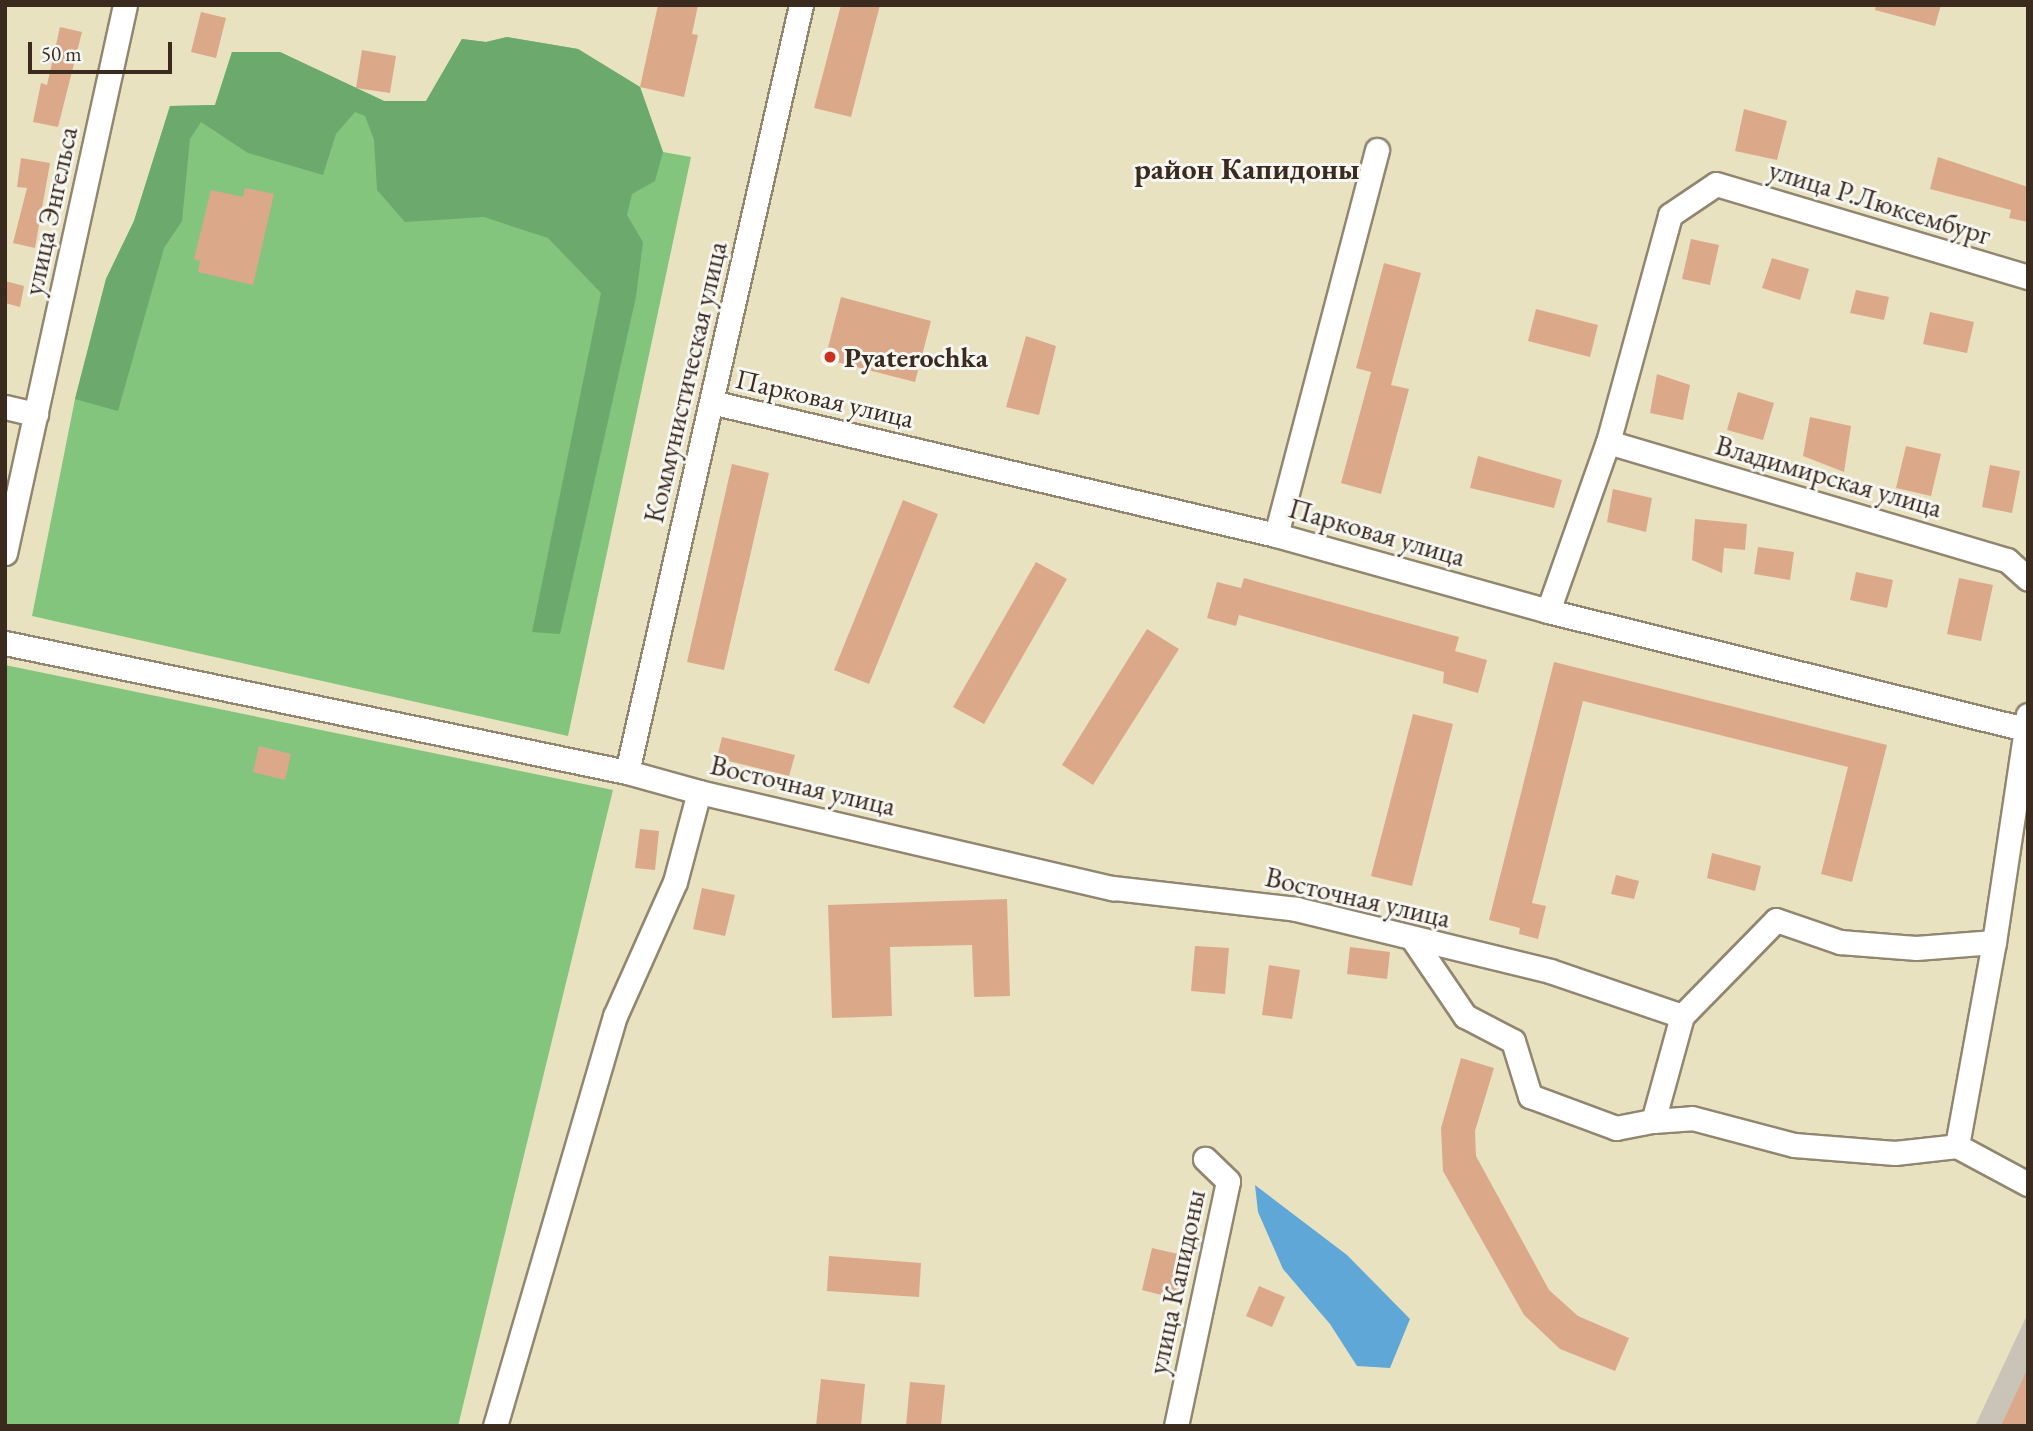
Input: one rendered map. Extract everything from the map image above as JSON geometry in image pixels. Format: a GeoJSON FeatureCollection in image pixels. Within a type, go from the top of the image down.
{"type":"FeatureCollection","features":[{"type":"Feature","properties":{"kind":"street","name":"улица Энгельса"},"geometry":{"type":"LineString","coordinates":[[5,553],[125,5]]}},
{"type":"Feature","properties":{"kind":"street","name":"Коммунистическая улица"},"geometry":{"type":"LineString","coordinates":[[627,772],[801,5]]}},
{"type":"Feature","properties":{"kind":"street"},"geometry":{"type":"LineString","coordinates":[[1276,535],[1377,150]]}},
{"type":"Feature","properties":{"kind":"street","name":"улица Р.Люксембург"},"geometry":{"type":"LineString","coordinates":[[1608,442],[1670,215],[1716,184],[2028,277]]}},
{"type":"Feature","properties":{"kind":"street","name":"Парковая улица"},"geometry":{"type":"LineString","coordinates":[[711,402],[1276,535],[1548,611],[2026,722]]}},
{"type":"Feature","properties":{"kind":"street"},"geometry":{"type":"LineString","coordinates":[[5,407],[36,414]]}},
{"type":"Feature","properties":{"kind":"street"},"geometry":{"type":"LineString","coordinates":[[1548,611],[1608,442]]}},
{"type":"Feature","properties":{"kind":"street","name":"Владимирская улица"},"geometry":{"type":"LineString","coordinates":[[1608,442],[2007,560],[2028,579]]}},
{"type":"Feature","properties":{"kind":"street","name":"Восточная улица"},"geometry":{"type":"LineString","coordinates":[[5,643],[627,772],[699,792],[1113,888],[1296,909],[1414,941],[1550,971],[1682,1016]]}},
{"type":"Feature","properties":{"kind":"street"},"geometry":{"type":"LineString","coordinates":[[1957,1146],[1994,942],[2026,722]]}},
{"type":"Feature","properties":{"kind":"street"},"geometry":{"type":"LineString","coordinates":[[495,1426],[615,1016],[675,882],[699,792]]}},
{"type":"Feature","properties":{"kind":"street"},"geometry":{"type":"LineString","coordinates":[[1653,1121],[1682,1016],[1776,920],[1840,942],[1916,948],[1994,942]]}},
{"type":"Feature","properties":{"kind":"street"},"geometry":{"type":"LineString","coordinates":[[1414,941],[1465,1016],[1513,1041],[1530,1096],[1616,1128],[1653,1121],[1692,1118],[1794,1145],[1895,1153],[1957,1146],[2028,1184]]}},
{"type":"Feature","properties":{"kind":"street","name":"улица Капидоны"},"geometry":{"type":"LineString","coordinates":[[1176,1426],[1228,1181],[1205,1160]]}},
{"type":"Feature","properties":{"kind":"shaded area"},"geometry":{"type":"Polygon","coordinates":[[[2028,1313],[2028,1426],[1975,1426],[2028,1313]]]}},
{"type":"Feature","properties":{"kind":"green space"},"geometry":{"type":"Polygon","coordinates":[[[507,37],[578,49],[640,87],[663,152],[691,157],[568,736],[32,616],[75,399],[106,279],[134,221],[170,106],[215,105],[232,52],[280,52],[384,101],[426,101],[462,39],[486,42],[507,37]]]}},
{"type":"Feature","properties":{"kind":"green space"},"geometry":{"type":"Polygon","coordinates":[[[507,37],[578,49],[640,87],[663,152],[655,181],[632,194],[627,215],[643,242],[636,297],[560,634],[532,632],[601,293],[548,238],[484,217],[405,222],[377,190],[374,140],[365,116],[355,112],[336,134],[323,175],[248,153],[201,122],[190,139],[182,221],[164,248],[118,411],[75,399],[106,279],[134,221],[170,106],[215,105],[232,52],[280,52],[384,101],[426,101],[462,39],[486,42],[507,37]]]}},
{"type":"Feature","properties":{"kind":"green space"},"geometry":{"type":"Polygon","coordinates":[[[5,665],[613,790],[458,1426],[5,1426],[5,665]]]}},
{"type":"Feature","properties":{"kind":"water"},"geometry":{"type":"Polygon","coordinates":[[[1255,1185],[1347,1255],[1410,1319],[1390,1368],[1357,1366],[1330,1324],[1283,1269],[1258,1212],[1255,1185]]]}},
{"type":"Feature","properties":{"kind":"building"},"geometry":{"type":"Polygon","coordinates":[[[658,5],[698,5],[692,34],[698,35],[684,97],[640,87],[658,5]]]}},
{"type":"Feature","properties":{"kind":"building"},"geometry":{"type":"Polygon","coordinates":[[[841,5],[880,5],[851,117],[814,108],[841,5]]]}},
{"type":"Feature","properties":{"kind":"building"},"geometry":{"type":"Polygon","coordinates":[[[1876,5],[1941,5],[1935,26],[1875,10],[1876,5]]]}},
{"type":"Feature","properties":{"kind":"building"},"geometry":{"type":"Polygon","coordinates":[[[201,12],[226,18],[216,58],[191,52],[201,12]]]}},
{"type":"Feature","properties":{"kind":"building"},"geometry":{"type":"Polygon","coordinates":[[[60,27],[82,32],[58,127],[33,122],[41,83],[47,85],[60,27]]]}},
{"type":"Feature","properties":{"kind":"building"},"geometry":{"type":"Polygon","coordinates":[[[362,50],[396,56],[390,93],[356,88],[362,50]]]}},
{"type":"Feature","properties":{"kind":"building"},"geometry":{"type":"Polygon","coordinates":[[[1744,109],[1787,121],[1777,160],[1735,151],[1744,109]]]}},
{"type":"Feature","properties":{"kind":"building"},"geometry":{"type":"Polygon","coordinates":[[[1938,157],[2028,187],[2028,222],[2009,218],[2011,210],[1930,189],[1938,157]]]}},
{"type":"Feature","properties":{"kind":"building"},"geometry":{"type":"Polygon","coordinates":[[[21,158],[50,163],[35,248],[13,243],[27,188],[17,187],[21,158]]]}},
{"type":"Feature","properties":{"kind":"building"},"geometry":{"type":"Polygon","coordinates":[[[245,188],[274,194],[253,285],[198,272],[200,261],[194,259],[211,190],[243,197],[245,188]]]}},
{"type":"Feature","properties":{"kind":"building"},"geometry":{"type":"Polygon","coordinates":[[[1691,239],[1719,245],[1710,285],[1682,279],[1691,239]]]}},
{"type":"Feature","properties":{"kind":"building"},"geometry":{"type":"Polygon","coordinates":[[[1772,258],[1809,269],[1800,300],[1762,288],[1772,258]]]}},
{"type":"Feature","properties":{"kind":"building"},"geometry":{"type":"Polygon","coordinates":[[[1384,263],[1421,273],[1391,385],[1409,389],[1381,494],[1341,483],[1371,372],[1356,368],[1384,263]]]}},
{"type":"Feature","properties":{"kind":"building"},"geometry":{"type":"Polygon","coordinates":[[[5,281],[24,286],[20,307],[5,303],[5,281]]]}},
{"type":"Feature","properties":{"kind":"building"},"geometry":{"type":"Polygon","coordinates":[[[1856,290],[1889,297],[1884,320],[1850,313],[1856,290]]]}},
{"type":"Feature","properties":{"kind":"building"},"geometry":{"type":"Polygon","coordinates":[[[841,297],[931,321],[915,382],[825,359],[841,297]]]}},
{"type":"Feature","properties":{"kind":"building"},"geometry":{"type":"Polygon","coordinates":[[[1536,309],[1598,325],[1590,357],[1528,341],[1536,309]]]}},
{"type":"Feature","properties":{"kind":"building"},"geometry":{"type":"Polygon","coordinates":[[[1930,312],[1974,322],[1967,353],[1923,344],[1930,312]]]}},
{"type":"Feature","properties":{"kind":"building"},"geometry":{"type":"Polygon","coordinates":[[[1026,336],[1056,346],[1039,415],[1006,407],[1026,336]]]}},
{"type":"Feature","properties":{"kind":"building"},"geometry":{"type":"Polygon","coordinates":[[[1657,374],[1690,385],[1683,420],[1650,413],[1657,374]]]}},
{"type":"Feature","properties":{"kind":"building"},"geometry":{"type":"Polygon","coordinates":[[[1738,392],[1774,403],[1763,440],[1727,430],[1738,392]]]}},
{"type":"Feature","properties":{"kind":"building"},"geometry":{"type":"Polygon","coordinates":[[[1810,417],[1851,426],[1844,472],[1803,456],[1810,417]]]}},
{"type":"Feature","properties":{"kind":"building"},"geometry":{"type":"Polygon","coordinates":[[[1906,446],[1941,454],[1931,496],[1896,488],[1906,446]]]}},
{"type":"Feature","properties":{"kind":"building"},"geometry":{"type":"Polygon","coordinates":[[[1478,456],[1562,480],[1554,508],[1470,488],[1478,456]]]}},
{"type":"Feature","properties":{"kind":"building"},"geometry":{"type":"Polygon","coordinates":[[[732,464],[769,473],[724,670],[687,662],[732,464]]]}},
{"type":"Feature","properties":{"kind":"building"},"geometry":{"type":"Polygon","coordinates":[[[1990,465],[2020,471],[2012,513],[1982,507],[1990,465]]]}},
{"type":"Feature","properties":{"kind":"building"},"geometry":{"type":"Polygon","coordinates":[[[1613,489],[1652,498],[1646,532],[1607,522],[1613,489]]]}},
{"type":"Feature","properties":{"kind":"building"},"geometry":{"type":"Polygon","coordinates":[[[903,500],[938,514],[869,684],[834,670],[903,500]]]}},
{"type":"Feature","properties":{"kind":"building"},"geometry":{"type":"Polygon","coordinates":[[[1695,519],[1747,524],[1745,550],[1724,548],[1722,573],[1692,560],[1695,519]]]}},
{"type":"Feature","properties":{"kind":"building"},"geometry":{"type":"Polygon","coordinates":[[[1758,547],[1794,552],[1790,580],[1754,574],[1758,547]]]}},
{"type":"Feature","properties":{"kind":"building"},"geometry":{"type":"Polygon","coordinates":[[[1036,562],[1067,579],[984,724],[953,707],[1036,562]]]}},
{"type":"Feature","properties":{"kind":"building"},"geometry":{"type":"Polygon","coordinates":[[[1856,572],[1893,580],[1887,608],[1850,600],[1856,572]]]}},
{"type":"Feature","properties":{"kind":"building"},"geometry":{"type":"Polygon","coordinates":[[[1244,578],[1459,637],[1455,651],[1487,660],[1478,693],[1443,683],[1444,672],[1239,615],[1236,626],[1207,618],[1217,582],[1241,588],[1244,578]]]}},
{"type":"Feature","properties":{"kind":"building"},"geometry":{"type":"Polygon","coordinates":[[[1959,578],[1993,585],[1981,641],[1947,634],[1959,578]]]}},
{"type":"Feature","properties":{"kind":"building"},"geometry":{"type":"Polygon","coordinates":[[[1147,629],[1179,649],[1093,785],[1062,765],[1147,629]]]}},
{"type":"Feature","properties":{"kind":"building"},"geometry":{"type":"Polygon","coordinates":[[[1554,662],[1887,745],[1852,882],[1821,874],[1848,767],[1583,701],[1532,903],[1546,906],[1538,939],[1519,934],[1520,928],[1489,920],[1554,662]]]}},
{"type":"Feature","properties":{"kind":"building"},"geometry":{"type":"Polygon","coordinates":[[[1413,714],[1453,724],[1412,886],[1371,876],[1413,714]]]}},
{"type":"Feature","properties":{"kind":"building"},"geometry":{"type":"Polygon","coordinates":[[[722,737],[795,755],[789,776],[717,758],[722,737]]]}},
{"type":"Feature","properties":{"kind":"building"},"geometry":{"type":"Polygon","coordinates":[[[259,746],[291,754],[285,780],[253,772],[259,746]]]}},
{"type":"Feature","properties":{"kind":"building"},"geometry":{"type":"Polygon","coordinates":[[[640,829],[659,831],[655,870],[635,868],[640,829]]]}},
{"type":"Feature","properties":{"kind":"building"},"geometry":{"type":"Polygon","coordinates":[[[1712,853],[1761,866],[1755,891],[1707,878],[1712,853]]]}},
{"type":"Feature","properties":{"kind":"building"},"geometry":{"type":"Polygon","coordinates":[[[1616,875],[1639,881],[1634,899],[1611,894],[1616,875]]]}},
{"type":"Feature","properties":{"kind":"building"},"geometry":{"type":"Polygon","coordinates":[[[702,888],[735,895],[725,936],[693,929],[702,888]]]}},
{"type":"Feature","properties":{"kind":"building"},"geometry":{"type":"Polygon","coordinates":[[[1007,899],[1010,996],[974,997],[972,945],[890,947],[892,1016],[832,1018],[828,905],[1007,899]]]}},
{"type":"Feature","properties":{"kind":"building"},"geometry":{"type":"Polygon","coordinates":[[[1195,946],[1229,948],[1225,994],[1191,991],[1195,946]]]}},
{"type":"Feature","properties":{"kind":"building"},"geometry":{"type":"Polygon","coordinates":[[[1350,947],[1390,952],[1387,979],[1347,974],[1350,947]]]}},
{"type":"Feature","properties":{"kind":"building"},"geometry":{"type":"Polygon","coordinates":[[[1269,965],[1300,970],[1292,1019],[1262,1015],[1269,965]]]}},
{"type":"Feature","properties":{"kind":"building"},"geometry":{"type":"Polygon","coordinates":[[[1461,1058],[1494,1068],[1475,1131],[1476,1156],[1549,1290],[1578,1316],[1629,1338],[1615,1371],[1560,1349],[1524,1315],[1443,1171],[1441,1128],[1461,1058]]]}},
{"type":"Feature","properties":{"kind":"building"},"geometry":{"type":"Polygon","coordinates":[[[1152,1248],[1187,1256],[1177,1299],[1142,1290],[1152,1248]]]}},
{"type":"Feature","properties":{"kind":"building"},"geometry":{"type":"Polygon","coordinates":[[[829,1256],[921,1263],[919,1297],[827,1291],[829,1256]]]}},
{"type":"Feature","properties":{"kind":"building"},"geometry":{"type":"Polygon","coordinates":[[[1259,1286],[1285,1297],[1272,1327],[1246,1316],[1259,1286]]]}},
{"type":"Feature","properties":{"kind":"building"},"geometry":{"type":"Polygon","coordinates":[[[2028,1368],[2028,1426],[2001,1426],[2028,1368]]]}},
{"type":"Feature","properties":{"kind":"building"},"geometry":{"type":"Polygon","coordinates":[[[821,1379],[865,1384],[861,1426],[816,1426],[821,1379]]]}},
{"type":"Feature","properties":{"kind":"building"},"geometry":{"type":"Polygon","coordinates":[[[910,1382],[945,1385],[941,1426],[906,1426],[910,1382]]]}},
{"type":"Feature","properties":{"kind":"place","name":"Pyaterochka"},"geometry":{"type":"Point","coordinates":[830,357]}},
{"type":"Feature","properties":{"kind":"district","name":"район Капидоны"},"geometry":{"type":"Point","coordinates":[1247,169]}}]}
